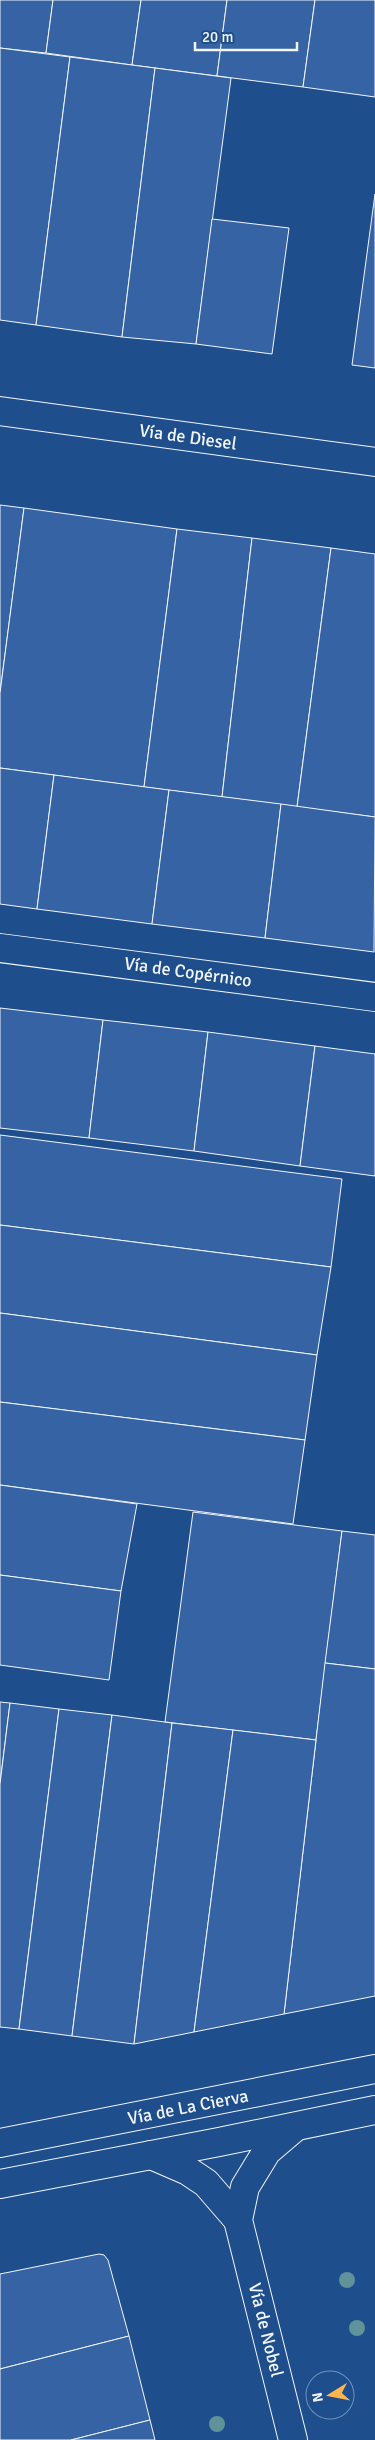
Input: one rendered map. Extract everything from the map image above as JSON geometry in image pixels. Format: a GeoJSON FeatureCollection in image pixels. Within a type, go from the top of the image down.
{"type":"FeatureCollection","features":[{"type":"Feature","properties":{"kind":"main road","name":"Vía de Diesel"},"geometry":{"type":"LineString","coordinates":[[0,411],[375,462]]}},
{"type":"Feature","properties":{"kind":"main road","name":"Vía de Copérnico"},"geometry":{"type":"LineString","coordinates":[[0,948],[375,997]]}},
{"type":"Feature","properties":{"kind":"main road","name":"Vía de La Cierva"},"geometry":{"type":"LineString","coordinates":[[0,2143],[375,2069]]}},
{"type":"Feature","properties":{"kind":"main road"},"geometry":{"type":"LineString","coordinates":[[0,2184],[375,2110]]}},
{"type":"Feature","properties":{"kind":"main road","name":"Vía de Nobel"},"geometry":{"type":"LineString","coordinates":[[293,2440],[238,2220],[245,2187],[267,2151],[298,2125]]}},
{"type":"Feature","properties":{"kind":"main road","name":"Vía de Nobel"},"geometry":{"type":"LineString","coordinates":[[152,2155],[188,2171],[206,2183],[238,2220]]}},
{"type":"Feature","properties":{"kind":"building"},"geometry":{"type":"Polygon","coordinates":[[[0,0],[53,0],[46,53],[0,48],[0,0]]]}},
{"type":"Feature","properties":{"kind":"building"},"geometry":{"type":"Polygon","coordinates":[[[53,0],[141,0],[132,65],[46,53],[53,0]]]}},
{"type":"Feature","properties":{"kind":"building"},"geometry":{"type":"Polygon","coordinates":[[[141,0],[227,0],[217,76],[132,65],[141,0]]]}},
{"type":"Feature","properties":{"kind":"building"},"geometry":{"type":"Polygon","coordinates":[[[227,0],[315,0],[303,87],[217,76],[227,0]]]}},
{"type":"Feature","properties":{"kind":"building"},"geometry":{"type":"Polygon","coordinates":[[[315,0],[375,0],[375,97],[303,87],[315,0]]]}},
{"type":"Feature","properties":{"kind":"building"},"geometry":{"type":"Polygon","coordinates":[[[0,48],[70,57],[36,325],[0,320],[0,48]]]}},
{"type":"Feature","properties":{"kind":"building"},"geometry":{"type":"Polygon","coordinates":[[[70,57],[155,68],[122,337],[36,325],[70,57]]]}},
{"type":"Feature","properties":{"kind":"building"},"geometry":{"type":"Polygon","coordinates":[[[155,68],[231,78],[196,344],[122,337],[155,68]]]}},
{"type":"Feature","properties":{"kind":"building"},"geometry":{"type":"Polygon","coordinates":[[[375,194],[375,368],[352,365],[375,194]]]}},
{"type":"Feature","properties":{"kind":"building"},"geometry":{"type":"Polygon","coordinates":[[[212,219],[289,228],[272,354],[196,344],[212,219]]]}},
{"type":"Feature","properties":{"kind":"building"},"geometry":{"type":"Polygon","coordinates":[[[0,505],[24,508],[0,693],[0,505]]]}},
{"type":"Feature","properties":{"kind":"building"},"geometry":{"type":"Polygon","coordinates":[[[24,508],[177,529],[144,787],[0,768],[0,693],[24,508]]]}},
{"type":"Feature","properties":{"kind":"building"},"geometry":{"type":"Polygon","coordinates":[[[177,529],[252,538],[222,797],[144,787],[177,529]]]}},
{"type":"Feature","properties":{"kind":"building"},"geometry":{"type":"Polygon","coordinates":[[[252,538],[331,548],[297,807],[222,797],[252,538]]]}},
{"type":"Feature","properties":{"kind":"building"},"geometry":{"type":"Polygon","coordinates":[[[331,548],[375,554],[375,817],[297,807],[331,548]]]}},
{"type":"Feature","properties":{"kind":"building"},"geometry":{"type":"Polygon","coordinates":[[[0,768],[54,775],[37,909],[0,904],[0,768]]]}},
{"type":"Feature","properties":{"kind":"building"},"geometry":{"type":"Polygon","coordinates":[[[54,775],[169,790],[152,924],[37,909],[54,775]]]}},
{"type":"Feature","properties":{"kind":"building"},"geometry":{"type":"Polygon","coordinates":[[[169,790],[281,804],[265,938],[152,924],[169,790]]]}},
{"type":"Feature","properties":{"kind":"building"},"geometry":{"type":"Polygon","coordinates":[[[281,804],[375,817],[374,952],[265,938],[281,804]]]}},
{"type":"Feature","properties":{"kind":"building"},"geometry":{"type":"Polygon","coordinates":[[[0,1008],[103,1020],[89,1138],[0,1128],[0,1008]]]}},
{"type":"Feature","properties":{"kind":"building"},"geometry":{"type":"Polygon","coordinates":[[[103,1020],[208,1032],[194,1151],[89,1138],[103,1020]]]}},
{"type":"Feature","properties":{"kind":"building"},"geometry":{"type":"Polygon","coordinates":[[[208,1032],[315,1046],[300,1166],[194,1151],[208,1032]]]}},
{"type":"Feature","properties":{"kind":"building"},"geometry":{"type":"Polygon","coordinates":[[[315,1046],[375,1054],[375,1176],[300,1166],[315,1046]]]}},
{"type":"Feature","properties":{"kind":"building"},"geometry":{"type":"Polygon","coordinates":[[[0,1135],[342,1179],[331,1267],[0,1225],[0,1135]]]}},
{"type":"Feature","properties":{"kind":"building"},"geometry":{"type":"Polygon","coordinates":[[[0,1225],[331,1267],[317,1355],[0,1313],[0,1225]]]}},
{"type":"Feature","properties":{"kind":"building"},"geometry":{"type":"Polygon","coordinates":[[[0,1313],[317,1355],[305,1440],[0,1402],[0,1313]]]}},
{"type":"Feature","properties":{"kind":"building"},"geometry":{"type":"Polygon","coordinates":[[[0,1402],[305,1440],[293,1524],[0,1485],[0,1402]]]}},
{"type":"Feature","properties":{"kind":"building"},"geometry":{"type":"Polygon","coordinates":[[[0,1485],[137,1504],[121,1591],[0,1575],[0,1485]]]}},
{"type":"Feature","properties":{"kind":"building"},"geometry":{"type":"Polygon","coordinates":[[[193,1512],[342,1531],[316,1740],[165,1722],[193,1512]]]}},
{"type":"Feature","properties":{"kind":"building"},"geometry":{"type":"Polygon","coordinates":[[[342,1531],[375,1535],[375,1669],[325,1663],[342,1531]]]}},
{"type":"Feature","properties":{"kind":"building"},"geometry":{"type":"Polygon","coordinates":[[[0,1575],[121,1591],[109,1680],[0,1665],[0,1575]]]}},
{"type":"Feature","properties":{"kind":"building"},"geometry":{"type":"Polygon","coordinates":[[[325,1663],[375,1669],[375,1996],[284,2014],[325,1663]]]}},
{"type":"Feature","properties":{"kind":"building"},"geometry":{"type":"Polygon","coordinates":[[[0,1702],[10,1703],[0,1784],[0,1702]]]}},
{"type":"Feature","properties":{"kind":"building"},"geometry":{"type":"Polygon","coordinates":[[[10,1703],[59,1709],[19,2029],[0,2027],[0,1784],[10,1703]]]}},
{"type":"Feature","properties":{"kind":"building"},"geometry":{"type":"Polygon","coordinates":[[[59,1709],[112,1715],[72,2036],[19,2029],[59,1709]]]}},
{"type":"Feature","properties":{"kind":"building"},"geometry":{"type":"Polygon","coordinates":[[[112,1715],[172,1723],[134,2044],[72,2036],[112,1715]]]}},
{"type":"Feature","properties":{"kind":"building"},"geometry":{"type":"Polygon","coordinates":[[[172,1723],[233,1730],[194,2032],[134,2044],[172,1723]]]}},
{"type":"Feature","properties":{"kind":"building"},"geometry":{"type":"Polygon","coordinates":[[[233,1730],[316,1740],[284,2014],[194,2032],[233,1730]]]}},
{"type":"Feature","properties":{"kind":"building"},"geometry":{"type":"Polygon","coordinates":[[[99,2254],[104,2255],[108,2260],[129,2336],[0,2369],[0,2274],[99,2254]]]}},
{"type":"Feature","properties":{"kind":"building"},"geometry":{"type":"Polygon","coordinates":[[[129,2336],[150,2420],[71,2440],[0,2440],[0,2369],[129,2336]]]}},
{"type":"Feature","properties":{"kind":"building"},"geometry":{"type":"Polygon","coordinates":[[[150,2420],[155,2440],[71,2440],[150,2420]]]}}]}
